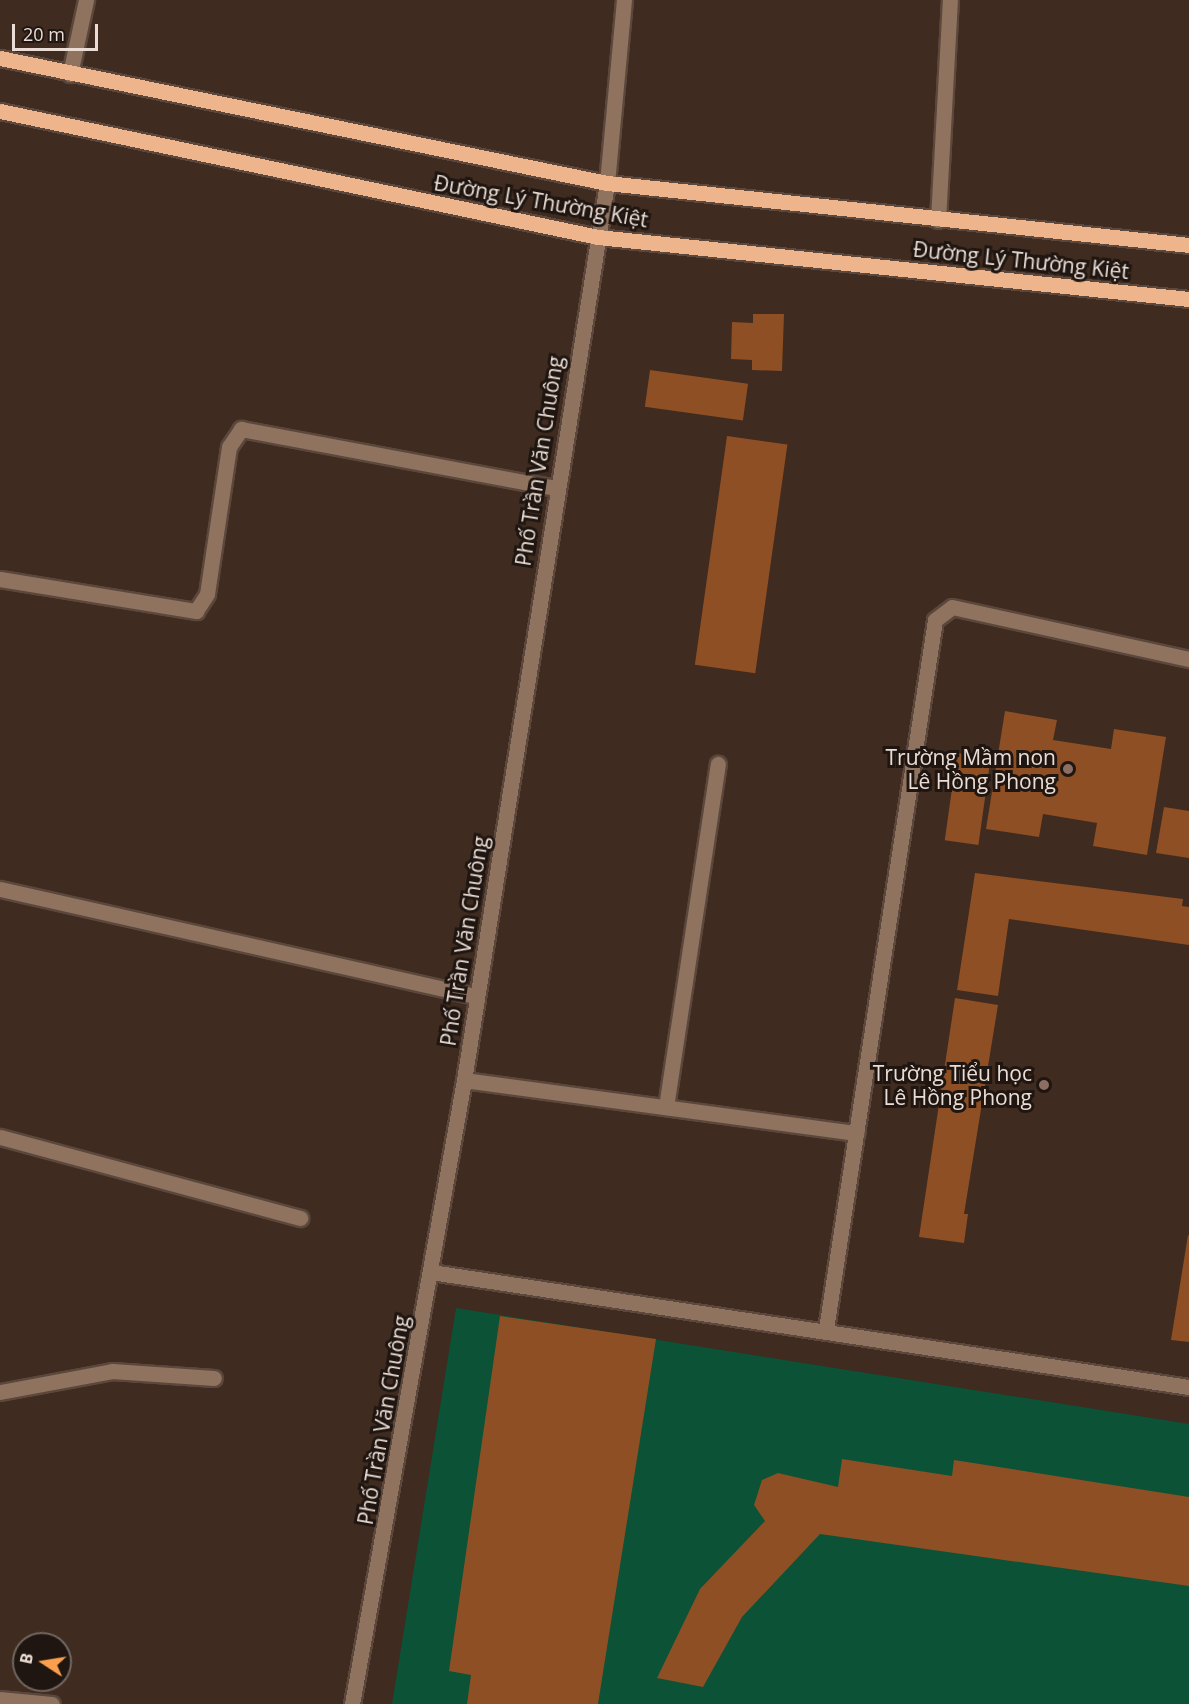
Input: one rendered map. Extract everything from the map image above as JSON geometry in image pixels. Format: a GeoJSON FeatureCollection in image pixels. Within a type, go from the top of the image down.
{"type":"FeatureCollection","features":[{"type":"Feature","properties":{"kind":"main road","name":"Đường Lý Thường Kiệt"},"geometry":{"type":"LineString","coordinates":[[0,58],[607,183],[1189,245]]}},
{"type":"Feature","properties":{"kind":"main road","name":"Đường Lý Thường Kiệt"},"geometry":{"type":"LineString","coordinates":[[0,111],[598,237],[1189,299]]}},
{"type":"Feature","properties":{"kind":"street"},"geometry":{"type":"LineString","coordinates":[[70,74],[86,0]]}},
{"type":"Feature","properties":{"kind":"street","name":"Phố Trần Văn Chuông"},"geometry":{"type":"LineString","coordinates":[[352,1704],[464,1080],[555,488],[607,183],[624,0]]}},
{"type":"Feature","properties":{"kind":"street"},"geometry":{"type":"LineString","coordinates":[[938,220],[950,0]]}},
{"type":"Feature","properties":{"kind":"street"},"geometry":{"type":"LineString","coordinates":[[0,579],[196,611],[207,594],[229,447],[241,429],[555,488]]}},
{"type":"Feature","properties":{"kind":"street"},"geometry":{"type":"LineString","coordinates":[[826,1329],[935,620],[942,610],[952,607],[1189,659]]}},
{"type":"Feature","properties":{"kind":"street"},"geometry":{"type":"LineString","coordinates":[[666,1107],[718,764]]}},
{"type":"Feature","properties":{"kind":"street"},"geometry":{"type":"LineString","coordinates":[[0,889],[476,996]]}},
{"type":"Feature","properties":{"kind":"street"},"geometry":{"type":"LineString","coordinates":[[464,1080],[855,1133]]}},
{"type":"Feature","properties":{"kind":"street"},"geometry":{"type":"LineString","coordinates":[[0,1137],[300,1218]]}},
{"type":"Feature","properties":{"kind":"street"},"geometry":{"type":"LineString","coordinates":[[431,1272],[826,1329],[1189,1387]]}},
{"type":"Feature","properties":{"kind":"street"},"geometry":{"type":"LineString","coordinates":[[0,1392],[112,1371],[214,1378]]}},
{"type":"Feature","properties":{"kind":"street"},"geometry":{"type":"LineString","coordinates":[[0,1699],[52,1704]]}},
{"type":"Feature","properties":{"kind":"green space"},"geometry":{"type":"Polygon","coordinates":[[[456,1308],[1189,1424],[1189,1704],[392,1704],[456,1308]]]}},
{"type":"Feature","properties":{"kind":"building"},"geometry":{"type":"Polygon","coordinates":[[[753,314],[784,314],[782,371],[752,370],[752,360],[731,359],[732,322],[753,323],[753,314]]]}},
{"type":"Feature","properties":{"kind":"building"},"geometry":{"type":"Polygon","coordinates":[[[650,370],[748,384],[743,420],[645,407],[650,370]]]}},
{"type":"Feature","properties":{"kind":"building"},"geometry":{"type":"Polygon","coordinates":[[[727,436],[787,444],[755,673],[695,665],[727,436]]]}},
{"type":"Feature","properties":{"kind":"building"},"geometry":{"type":"Polygon","coordinates":[[[1005,711],[1057,720],[1053,740],[1111,749],[1114,729],[1166,737],[1147,855],[1093,846],[1097,823],[1043,814],[1039,837],[986,829],[1005,711]]]}},
{"type":"Feature","properties":{"kind":"building"},"geometry":{"type":"Polygon","coordinates":[[[957,753],[991,758],[978,845],[945,840],[957,753]]]}},
{"type":"Feature","properties":{"kind":"building"},"geometry":{"type":"Polygon","coordinates":[[[1164,807],[1189,811],[1189,858],[1156,853],[1164,807]]]}},
{"type":"Feature","properties":{"kind":"building"},"geometry":{"type":"Polygon","coordinates":[[[975,873],[1183,899],[1182,906],[1189,907],[1189,945],[1009,919],[998,996],[957,990],[975,873]]]}},
{"type":"Feature","properties":{"kind":"building"},"geometry":{"type":"Polygon","coordinates":[[[955,998],[998,1005],[964,1214],[968,1214],[964,1243],[919,1237],[955,998]]]}},
{"type":"Feature","properties":{"kind":"building"},"geometry":{"type":"Polygon","coordinates":[[[1189,1236],[1189,1342],[1171,1340],[1189,1236]]]}},
{"type":"Feature","properties":{"kind":"building"},"geometry":{"type":"Polygon","coordinates":[[[500,1316],[656,1339],[598,1704],[467,1704],[471,1675],[449,1671],[500,1316]]]}},
{"type":"Feature","properties":{"kind":"building"},"geometry":{"type":"Polygon","coordinates":[[[842,1459],[952,1476],[954,1460],[1189,1497],[1189,1586],[820,1534],[742,1617],[703,1687],[657,1678],[700,1589],[765,1521],[754,1505],[762,1480],[778,1473],[838,1487],[842,1459]]]}},
{"type":"Feature","properties":{"kind":"place","name":"Trường Mầm non Lê Hồng Phong"},"geometry":{"type":"Point","coordinates":[1068,769]}},
{"type":"Feature","properties":{"kind":"place","name":"Trường Tiểu học Lê Hồng Phong"},"geometry":{"type":"Point","coordinates":[1044,1085]}}]}
